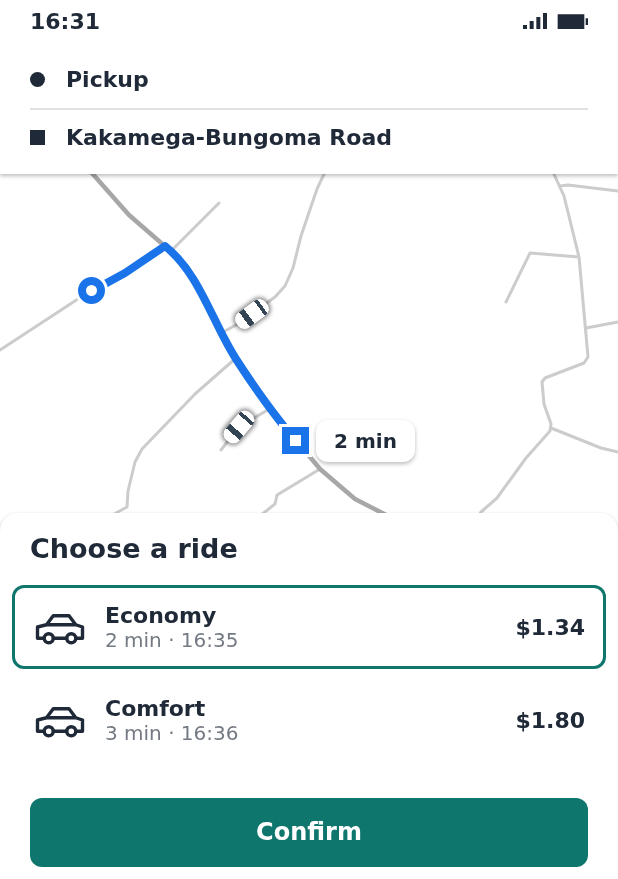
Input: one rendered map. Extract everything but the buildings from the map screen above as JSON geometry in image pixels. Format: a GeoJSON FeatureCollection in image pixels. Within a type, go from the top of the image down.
{"type":"FeatureCollection","features":[{"type":"Feature","properties":{"kind":"main road"},"geometry":{"type":"LineString","coordinates":[[94,174],[129,215],[171,251],[192,278],[236,358],[271,408],[320,469],[355,499],[382,513]]}},
{"type":"Feature","properties":{"kind":"street"},"geometry":{"type":"LineString","coordinates":[[221,333],[275,297],[285,286],[324,174]]}},
{"type":"Feature","properties":{"kind":"street"},"geometry":{"type":"LineString","coordinates":[[551,428],[542,396],[542,381],[587,360],[589,353],[579,257],[564,196],[554,174]]}},
{"type":"Feature","properties":{"kind":"street"},"geometry":{"type":"LineString","coordinates":[[560,186],[618,191]]}},
{"type":"Feature","properties":{"kind":"street"},"geometry":{"type":"LineString","coordinates":[[171,251],[219,203]]}},
{"type":"Feature","properties":{"kind":"street"},"geometry":{"type":"LineString","coordinates":[[0,350],[165,246]]}},
{"type":"Feature","properties":{"kind":"street"},"geometry":{"type":"LineString","coordinates":[[506,302],[530,253],[579,257]]}},
{"type":"Feature","properties":{"kind":"street"},"geometry":{"type":"LineString","coordinates":[[586,328],[618,322]]}},
{"type":"Feature","properties":{"kind":"street"},"geometry":{"type":"LineString","coordinates":[[116,513],[127,507],[128,491],[135,462],[142,449],[195,394],[236,358]]}},
{"type":"Feature","properties":{"kind":"street"},"geometry":{"type":"LineString","coordinates":[[220,450],[239,427],[271,408]]}},
{"type":"Feature","properties":{"kind":"street"},"geometry":{"type":"LineString","coordinates":[[551,428],[601,448],[618,452]]}},
{"type":"Feature","properties":{"kind":"street"},"geometry":{"type":"LineString","coordinates":[[480,513],[497,498],[517,469],[551,428]]}},
{"type":"Feature","properties":{"kind":"street"},"geometry":{"type":"LineString","coordinates":[[264,513],[275,504],[277,495],[320,469]]}},
{"type":"Feature","properties":{"kind":"route"},"geometry":{"type":"LineString","coordinates":[[92,291],[125,273],[165,246],[175,255],[192,278],[236,358],[296,441]]}}]}
